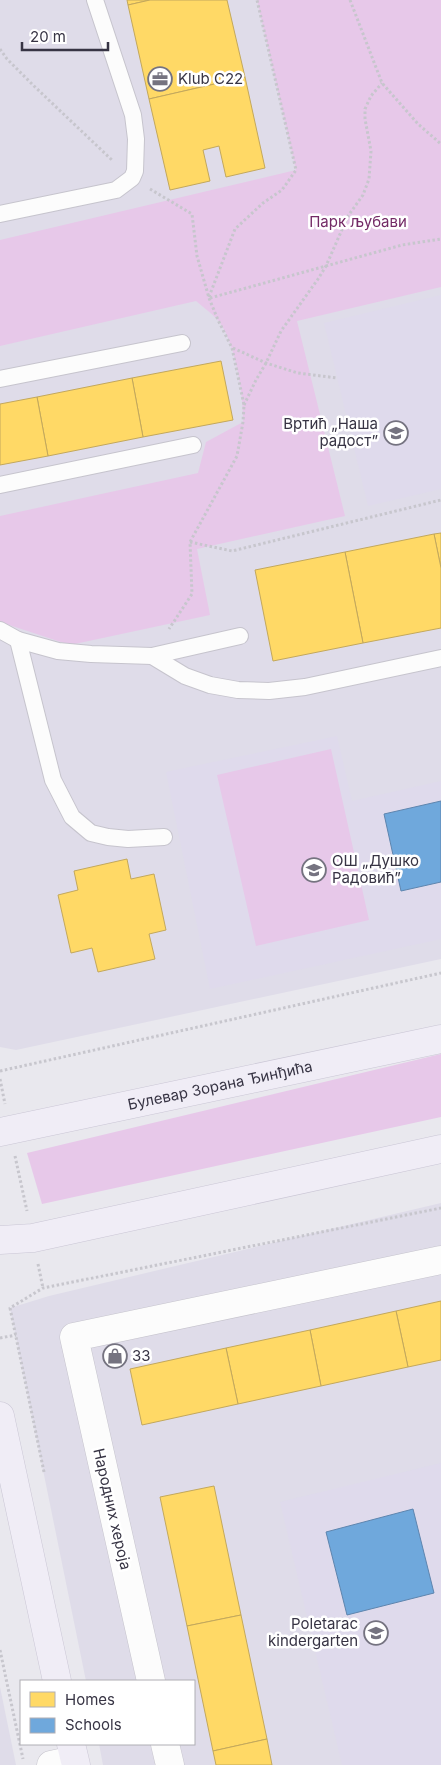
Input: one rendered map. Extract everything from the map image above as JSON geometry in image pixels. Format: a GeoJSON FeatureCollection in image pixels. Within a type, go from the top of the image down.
{"type":"FeatureCollection","features":[{"type":"Feature","properties":{"kind":"street","name":"Булевар Зорана Ђинђића"},"geometry":{"type":"LineString","coordinates":[[5,1132],[441,1039]]}},
{"type":"Feature","properties":{"kind":"street"},"geometry":{"type":"LineString","coordinates":[[0,1240],[32,1238],[441,1149]]}},
{"type":"Feature","properties":{"kind":"street","name":"Народних хероја"},"geometry":{"type":"LineString","coordinates":[[151,1680],[74,1337],[441,1260]]}},
{"type":"Feature","properties":{"kind":"street"},"geometry":{"type":"LineString","coordinates":[[0,1416],[57,1680]]}},
{"type":"Feature","properties":{"kind":"street"},"geometry":{"type":"LineString","coordinates":[[165,1745],[170,1765]]}},
{"type":"Feature","properties":{"kind":"lane"},"geometry":{"type":"LineString","coordinates":[[0,214],[116,190],[130,180],[136,166],[136,139],[133,116],[95,0]]}},
{"type":"Feature","properties":{"kind":"lane"},"geometry":{"type":"LineString","coordinates":[[0,379],[182,343]]}},
{"type":"Feature","properties":{"kind":"lane"},"geometry":{"type":"LineString","coordinates":[[0,485],[193,445]]}},
{"type":"Feature","properties":{"kind":"lane"},"geometry":{"type":"LineString","coordinates":[[0,630],[18,640],[58,651],[152,656],[240,636]]}},
{"type":"Feature","properties":{"kind":"lane"},"geometry":{"type":"LineString","coordinates":[[18,640],[53,780],[72,817],[91,833],[108,837],[128,839],[164,837]]}},
{"type":"Feature","properties":{"kind":"lane"},"geometry":{"type":"LineString","coordinates":[[152,656],[185,676],[210,685],[238,690],[269,692],[305,688],[441,658]]}},
{"type":"Feature","properties":{"kind":"path"},"geometry":{"type":"LineString","coordinates":[[209,298],[235,229],[263,203],[282,190],[296,170],[257,0]]}},
{"type":"Feature","properties":{"kind":"path"},"geometry":{"type":"LineString","coordinates":[[350,0],[382,83],[418,124],[441,144]]}},
{"type":"Feature","properties":{"kind":"path"},"geometry":{"type":"LineString","coordinates":[[0,49],[7,59],[130,180],[192,214],[197,256],[209,298],[232,348],[244,405],[237,456],[190,542],[192,594],[152,656]]}},
{"type":"Feature","properties":{"kind":"path"},"geometry":{"type":"LineString","coordinates":[[244,405],[281,331],[326,266],[348,216],[363,195],[369,179],[371,151],[365,119],[366,109],[371,96],[382,83]]}},
{"type":"Feature","properties":{"kind":"path"},"geometry":{"type":"LineString","coordinates":[[209,298],[402,245],[441,239]]}},
{"type":"Feature","properties":{"kind":"path"},"geometry":{"type":"LineString","coordinates":[[232,348],[266,363],[298,373],[337,378]]}},
{"type":"Feature","properties":{"kind":"path"},"geometry":{"type":"LineString","coordinates":[[190,542],[232,550],[441,500]]}},
{"type":"Feature","properties":{"kind":"path"},"geometry":{"type":"LineString","coordinates":[[0,1071],[441,973]]}},
{"type":"Feature","properties":{"kind":"path"},"geometry":{"type":"LineString","coordinates":[[0,1079],[5,1132],[43,1288]]}},
{"type":"Feature","properties":{"kind":"path"},"geometry":{"type":"LineString","coordinates":[[0,1338],[16,1335],[10,1308],[43,1288],[441,1208]]}},
{"type":"Feature","properties":{"kind":"path"},"geometry":{"type":"LineString","coordinates":[[0,1650],[24,1765]]}},
{"type":"Feature","properties":{"kind":"shaded area"},"geometry":{"type":"Polygon","coordinates":[[[0,0],[441,0],[441,959],[16,1050],[0,1047],[0,0]]]}},
{"type":"Feature","properties":{"kind":"shaded area","name":"Вртић „Наша радост”"},"geometry":{"type":"Polygon","coordinates":[[[441,295],[441,489],[368,506],[324,323],[441,295]]]}},
{"type":"Feature","properties":{"kind":"shaded area","name":"ОШ „Душко Радовић”"},"geometry":{"type":"Polygon","coordinates":[[[337,736],[352,801],[441,781],[441,939],[210,989],[166,772],[337,736]]]}},
{"type":"Feature","properties":{"kind":"shaded area"},"geometry":{"type":"Polygon","coordinates":[[[441,1203],[441,1765],[103,1765],[99,1745],[195,1745],[195,1680],[86,1680],[10,1308],[49,1296],[441,1203]]]}},
{"type":"Feature","properties":{"kind":"shaded area","name":"Poletarac kindergarten"},"geometry":{"type":"Polygon","coordinates":[[[441,1463],[441,1765],[342,1765],[280,1502],[441,1463]]]}},
{"type":"Feature","properties":{"kind":"shaded area"},"geometry":{"type":"Polygon","coordinates":[[[0,1687],[16,1765],[0,1765],[0,1687]]]}},
{"type":"Feature","properties":{"kind":"green space","name":"Парк љубави"},"geometry":{"type":"Polygon","coordinates":[[[257,0],[441,0],[441,287],[297,321],[345,516],[197,549],[210,615],[70,645],[0,622],[0,516],[198,473],[206,442],[243,422],[240,383],[229,340],[217,319],[196,301],[0,346],[0,240],[296,170],[257,0]]]}},
{"type":"Feature","properties":{"kind":"green space"},"geometry":{"type":"Polygon","coordinates":[[[331,749],[369,920],[256,946],[217,775],[331,749]]]}},
{"type":"Feature","properties":{"kind":"green space"},"geometry":{"type":"Polygon","coordinates":[[[441,1054],[441,1117],[42,1204],[27,1153],[441,1054]]]}},
{"type":"Feature","properties":{"kind":"building: Homes"},"geometry":{"type":"Polygon","coordinates":[[[127,0],[150,0],[128,5],[127,0]]]}},
{"type":"Feature","properties":{"kind":"building: Homes"},"geometry":{"type":"Polygon","coordinates":[[[150,0],[227,0],[245,77],[149,99],[128,5],[150,0]]]}},
{"type":"Feature","properties":{"kind":"building: Homes"},"geometry":{"type":"Polygon","coordinates":[[[245,77],[265,168],[226,177],[219,146],[203,150],[210,181],[170,190],[149,99],[245,77]]]}},
{"type":"Feature","properties":{"kind":"building: Homes"},"geometry":{"type":"Polygon","coordinates":[[[221,361],[233,420],[143,437],[132,378],[221,361]]]}},
{"type":"Feature","properties":{"kind":"building: Homes"},"geometry":{"type":"Polygon","coordinates":[[[132,378],[143,437],[48,456],[37,397],[132,378]]]}},
{"type":"Feature","properties":{"kind":"building: Homes"},"geometry":{"type":"Polygon","coordinates":[[[37,397],[48,456],[0,465],[0,404],[37,397]]]}},
{"type":"Feature","properties":{"kind":"building: Homes"},"geometry":{"type":"Polygon","coordinates":[[[441,533],[441,568],[434,534],[441,533]]]}},
{"type":"Feature","properties":{"kind":"building: Homes"},"geometry":{"type":"Polygon","coordinates":[[[434,534],[441,568],[441,628],[363,643],[345,552],[434,534]]]}},
{"type":"Feature","properties":{"kind":"building: Homes"},"geometry":{"type":"Polygon","coordinates":[[[345,552],[363,643],[273,661],[255,570],[345,552]]]}},
{"type":"Feature","properties":{"kind":"building: Homes"},"geometry":{"type":"Polygon","coordinates":[[[127,859],[131,879],[154,874],[166,930],[149,934],[155,959],[98,972],[92,948],[71,953],[58,895],[78,890],[74,871],[127,859]]]}},
{"type":"Feature","properties":{"kind":"building: Homes"},"geometry":{"type":"Polygon","coordinates":[[[441,1301],[441,1360],[408,1367],[396,1311],[441,1301]]]}},
{"type":"Feature","properties":{"kind":"building: Homes"},"geometry":{"type":"Polygon","coordinates":[[[396,1311],[408,1367],[321,1386],[310,1330],[396,1311]]]}},
{"type":"Feature","properties":{"kind":"building: Homes"},"geometry":{"type":"Polygon","coordinates":[[[310,1330],[321,1386],[238,1404],[226,1348],[310,1330]]]}},
{"type":"Feature","properties":{"kind":"building: Homes"},"geometry":{"type":"Polygon","coordinates":[[[226,1348],[238,1404],[142,1425],[130,1369],[226,1348]]]}},
{"type":"Feature","properties":{"kind":"building: Homes"},"geometry":{"type":"Polygon","coordinates":[[[214,1486],[241,1615],[187,1626],[160,1497],[214,1486]]]}},
{"type":"Feature","properties":{"kind":"building: Homes"},"geometry":{"type":"Polygon","coordinates":[[[241,1615],[267,1739],[213,1751],[187,1626],[241,1615]]]}},
{"type":"Feature","properties":{"kind":"building: Homes"},"geometry":{"type":"Polygon","coordinates":[[[267,1739],[272,1765],[216,1765],[213,1751],[267,1739]]]}},
{"type":"Feature","properties":{"kind":"building: Schools"},"geometry":{"type":"Polygon","coordinates":[[[441,801],[441,882],[401,891],[384,814],[441,801]]]}},
{"type":"Feature","properties":{"kind":"building: Schools"},"geometry":{"type":"Polygon","coordinates":[[[413,1509],[434,1593],[347,1615],[326,1532],[413,1509]]]}},
{"type":"Feature","properties":{"kind":"place","name":"Klub C22"},"geometry":{"type":"Point","coordinates":[160,79]}},
{"type":"Feature","properties":{"kind":"place","name":"Вртић „Наша радост”"},"geometry":{"type":"Point","coordinates":[396,433]}},
{"type":"Feature","properties":{"kind":"place","name":"ОШ „Душко Радовић”"},"geometry":{"type":"Point","coordinates":[314,870]}},
{"type":"Feature","properties":{"kind":"place","name":"33"},"geometry":{"type":"Point","coordinates":[115,1356]}},
{"type":"Feature","properties":{"kind":"place","name":"Poletarac kindergarten"},"geometry":{"type":"Point","coordinates":[376,1633]}}]}
